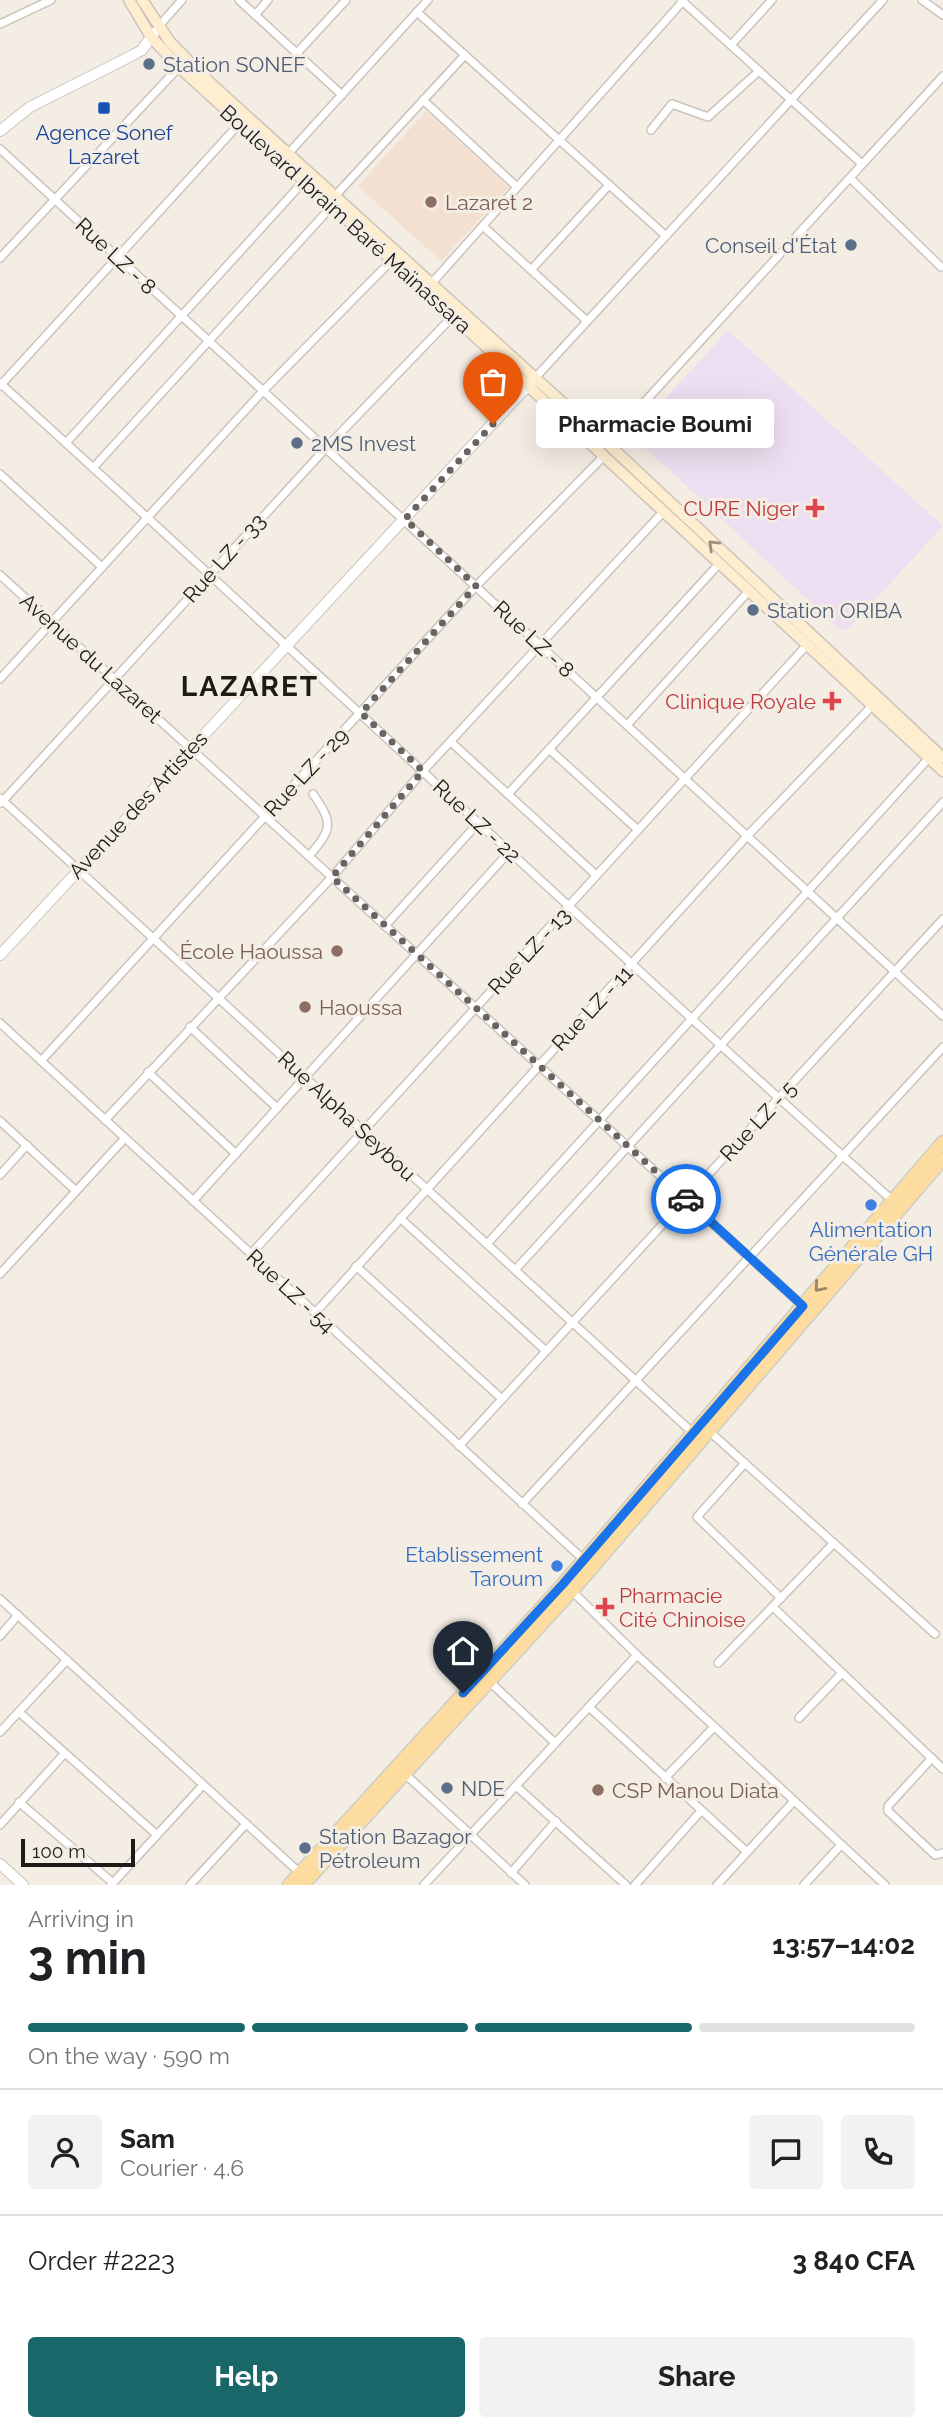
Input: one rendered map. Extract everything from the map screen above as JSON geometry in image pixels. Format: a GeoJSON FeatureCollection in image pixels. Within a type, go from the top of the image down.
{"type":"FeatureCollection","features":[{"type":"Feature","properties":{"kind":"main road","name":"Boulevard Ibraim Baré Maïnassara"},"geometry":{"type":"LineString","coordinates":[[129,0],[151,37],[179,67],[304,181],[431,284],[718,565],[943,771]]}},
{"type":"Feature","properties":{"kind":"main road","name":"Boulevard Ibraim Baré Maïnassara"},"geometry":{"type":"LineString","coordinates":[[142,0],[158,27],[207,80],[287,155],[391,260],[453,316],[607,443],[943,758]]}},
{"type":"Feature","properties":{"kind":"main road"},"geometry":{"type":"LineString","coordinates":[[319,1859],[490,1682],[568,1587],[583,1559],[943,1142]]}},
{"type":"Feature","properties":{"kind":"main road"},"geometry":{"type":"LineString","coordinates":[[289,1885],[301,1879],[568,1587],[709,1431],[942,1164]]}},
{"type":"Feature","properties":{"kind":"street"},"geometry":{"type":"LineString","coordinates":[[0,24],[51,0]]}},
{"type":"Feature","properties":{"kind":"street"},"geometry":{"type":"LineString","coordinates":[[0,131],[30,107],[133,55],[182,0]]}},
{"type":"Feature","properties":{"kind":"street"},"geometry":{"type":"LineString","coordinates":[[239,0],[342,95]]}},
{"type":"Feature","properties":{"kind":"street"},"geometry":{"type":"LineString","coordinates":[[255,15],[268,0]]}},
{"type":"Feature","properties":{"kind":"street"},"geometry":{"type":"LineString","coordinates":[[297,53],[346,0]]}},
{"type":"Feature","properties":{"kind":"street"},"geometry":{"type":"LineString","coordinates":[[287,155],[428,0]]}},
{"type":"Feature","properties":{"kind":"street"},"geometry":{"type":"LineString","coordinates":[[731,46],[772,0]]}},
{"type":"Feature","properties":{"kind":"street"},"geometry":{"type":"LineString","coordinates":[[532,382],[883,0]]}},
{"type":"Feature","properties":{"kind":"street"},"geometry":{"type":"LineString","coordinates":[[922,0],[943,15]]}},
{"type":"Feature","properties":{"kind":"street"},"geometry":{"type":"LineString","coordinates":[[431,284],[682,1],[862,164]]}},
{"type":"Feature","properties":{"kind":"street"},"geometry":{"type":"LineString","coordinates":[[417,12],[666,236]]}},
{"type":"Feature","properties":{"kind":"street"},"geometry":{"type":"LineString","coordinates":[[93,468],[465,55]]}},
{"type":"Feature","properties":{"kind":"street"},"geometry":{"type":"LineString","coordinates":[[0,258],[179,67]]}},
{"type":"Feature","properties":{"kind":"street"},"geometry":{"type":"LineString","coordinates":[[651,130],[672,104],[708,117],[758,71]]}},
{"type":"Feature","properties":{"kind":"street"},"geometry":{"type":"LineString","coordinates":[[607,443],[943,76]]}},
{"type":"Feature","properties":{"kind":"street"},"geometry":{"type":"LineString","coordinates":[[423,100],[517,187]]}},
{"type":"Feature","properties":{"kind":"street"},"geometry":{"type":"LineString","coordinates":[[0,384],[240,123]]}},
{"type":"Feature","properties":{"kind":"street","name":"Rue LZ - 8"},"geometry":{"type":"LineString","coordinates":[[0,149],[943,1016]]}},
{"type":"Feature","properties":{"kind":"street"},"geometry":{"type":"LineString","coordinates":[[850,178],[941,267]]}},
{"type":"Feature","properties":{"kind":"street"},"geometry":{"type":"LineString","coordinates":[[66,443],[304,181]]}},
{"type":"Feature","properties":{"kind":"street"},"geometry":{"type":"LineString","coordinates":[[531,270],[609,185]]}},
{"type":"Feature","properties":{"kind":"street"},"geometry":{"type":"LineString","coordinates":[[483,226],[587,321]]}},
{"type":"Feature","properties":{"kind":"street"},"geometry":{"type":"LineString","coordinates":[[0,679],[263,391],[391,260]]}},
{"type":"Feature","properties":{"kind":"street","name":"Rue LZ - 33"},"geometry":{"type":"LineString","coordinates":[[1,801],[326,448],[453,316]]}},
{"type":"Feature","properties":{"kind":"street","name":"Avenue des Artistes"},"geometry":{"type":"LineString","coordinates":[[0,955],[532,382]]}},
{"type":"Feature","properties":{"kind":"street","name":"Rue LZ - 22"},"geometry":{"type":"LineString","coordinates":[[0,384],[289,646],[692,1020],[893,1201]]}},
{"type":"Feature","properties":{"kind":"street","name":"Rue LZ - 29"},"geometry":{"type":"LineString","coordinates":[[41,1061],[476,586],[604,456]]}},
{"type":"Feature","properties":{"kind":"street"},"geometry":{"type":"LineString","coordinates":[[0,474],[102,567]]}},
{"type":"Feature","properties":{"kind":"street"},"geometry":{"type":"LineString","coordinates":[[105,1120],[217,997],[332,877],[423,771],[663,512]]}},
{"type":"Feature","properties":{"kind":"street"},"geometry":{"type":"LineString","coordinates":[[508,794],[718,565]]}},
{"type":"Feature","properties":{"kind":"street","name":"Avenue du Lazaret"},"geometry":{"type":"LineString","coordinates":[[0,575],[803,1306]]}},
{"type":"Feature","properties":{"kind":"street"},"geometry":{"type":"LineString","coordinates":[[628,724],[748,592]]}},
{"type":"Feature","properties":{"kind":"street","name":"Rue LZ - 13"},"geometry":{"type":"LineString","coordinates":[[251,1254],[806,646]]}},
{"type":"Feature","properties":{"kind":"street","name":"Rue LZ - 11"},"geometry":{"type":"LineString","coordinates":[[315,1313],[748,835],[872,706]]}},
{"type":"Feature","properties":{"kind":"street"},"geometry":{"type":"LineString","coordinates":[[451,742],[596,875]]}},
{"type":"Feature","properties":{"kind":"street"},"geometry":{"type":"LineString","coordinates":[[549,749],[638,830]]}},
{"type":"Feature","properties":{"kind":"street"},"geometry":{"type":"LineString","coordinates":[[487,1244],[929,758]]}},
{"type":"Feature","properties":{"kind":"street"},"geometry":{"type":"LineString","coordinates":[[309,856],[329,829],[329,821],[313,794]]}},
{"type":"Feature","properties":{"kind":"street","name":"Rue Alpha Seybou"},"geometry":{"type":"LineString","coordinates":[[1,801],[79,869],[693,1433]]}},
{"type":"Feature","properties":{"kind":"street"},"geometry":{"type":"LineString","coordinates":[[515,1270],[943,803]]}},
{"type":"Feature","properties":{"kind":"street"},"geometry":{"type":"LineString","coordinates":[[385,926],[479,822]]}},
{"type":"Feature","properties":{"kind":"street"},"geometry":{"type":"LineString","coordinates":[[193,1201],[510,851]]}},
{"type":"Feature","properties":{"kind":"street","name":"Rue LZ - 5"},"geometry":{"type":"LineString","coordinates":[[459,1446],[943,919]]}},
{"type":"Feature","properties":{"kind":"street","name":"Rue LZ - 54"},"geometry":{"type":"LineString","coordinates":[[0,1023],[583,1559]]}},
{"type":"Feature","properties":{"kind":"street"},"geometry":{"type":"LineString","coordinates":[[190,1027],[277,1108]]}},
{"type":"Feature","properties":{"kind":"street"},"geometry":{"type":"LineString","coordinates":[[523,1504],[841,1155],[943,1048]]}},
{"type":"Feature","properties":{"kind":"street"},"geometry":{"type":"LineString","coordinates":[[148,1072],[236,1154]]}},
{"type":"Feature","properties":{"kind":"street"},"geometry":{"type":"LineString","coordinates":[[0,1121],[76,1191]]}},
{"type":"Feature","properties":{"kind":"street"},"geometry":{"type":"LineString","coordinates":[[0,1274],[125,1138]]}},
{"type":"Feature","properties":{"kind":"street"},"geometry":{"type":"LineString","coordinates":[[0,1175],[27,1146]]}},
{"type":"Feature","properties":{"kind":"street"},"geometry":{"type":"LineString","coordinates":[[400,1218],[546,1351]]}},
{"type":"Feature","properties":{"kind":"street"},"geometry":{"type":"LineString","coordinates":[[356,1266],[502,1399]]}},
{"type":"Feature","properties":{"kind":"street"},"geometry":{"type":"LineString","coordinates":[[709,1431],[935,1634]]}},
{"type":"Feature","properties":{"kind":"street"},"geometry":{"type":"LineString","coordinates":[[745,1463],[697,1517],[781,1598]]}},
{"type":"Feature","properties":{"kind":"street"},"geometry":{"type":"LineString","coordinates":[[718,1663],[834,1543]]}},
{"type":"Feature","properties":{"kind":"street"},"geometry":{"type":"LineString","coordinates":[[568,1587],[637,1656],[885,1885]]}},
{"type":"Feature","properties":{"kind":"street"},"geometry":{"type":"LineString","coordinates":[[0,1599],[246,1824],[301,1879]]}},
{"type":"Feature","properties":{"kind":"street"},"geometry":{"type":"LineString","coordinates":[[772,1607],[943,1769]]}},
{"type":"Feature","properties":{"kind":"street"},"geometry":{"type":"LineString","coordinates":[[0,1636],[18,1615]]}},
{"type":"Feature","properties":{"kind":"street"},"geometry":{"type":"LineString","coordinates":[[424,1885],[637,1656]]}},
{"type":"Feature","properties":{"kind":"street"},"geometry":{"type":"LineString","coordinates":[[0,1732],[67,1660]]}},
{"type":"Feature","properties":{"kind":"street"},"geometry":{"type":"LineString","coordinates":[[799,1718],[842,1673]]}},
{"type":"Feature","properties":{"kind":"street"},"geometry":{"type":"LineString","coordinates":[[490,1682],[555,1743]]}},
{"type":"Feature","properties":{"kind":"street"},"geometry":{"type":"LineString","coordinates":[[589,1707],[747,1852]]}},
{"type":"Feature","properties":{"kind":"street"},"geometry":{"type":"LineString","coordinates":[[19,1712],[157,1835]]}},
{"type":"Feature","properties":{"kind":"street"},"geometry":{"type":"LineString","coordinates":[[665,1778],[714,1727]]}},
{"type":"Feature","properties":{"kind":"street"},"geometry":{"type":"LineString","coordinates":[[0,1825],[64,1754]]}},
{"type":"Feature","properties":{"kind":"street"},"geometry":{"type":"LineString","coordinates":[[932,1758],[888,1806],[888,1811],[935,1855],[943,1853]]}},
{"type":"Feature","properties":{"kind":"street"},"geometry":{"type":"LineString","coordinates":[[404,1773],[525,1885]]}},
{"type":"Feature","properties":{"kind":"street"},"geometry":{"type":"LineString","coordinates":[[19,1802],[112,1884],[203,1785]]}},
{"type":"Feature","properties":{"kind":"street"},"geometry":{"type":"LineString","coordinates":[[516,1786],[626,1885]]}},
{"type":"Feature","properties":{"kind":"street"},"geometry":{"type":"LineString","coordinates":[[717,1885],[794,1801]]}},
{"type":"Feature","properties":{"kind":"street"},"geometry":{"type":"LineString","coordinates":[[635,1885],[701,1811]]}},
{"type":"Feature","properties":{"kind":"street"},"geometry":{"type":"LineString","coordinates":[[507,1885],[556,1821]]}},
{"type":"Feature","properties":{"kind":"street"},"geometry":{"type":"LineString","coordinates":[[190,1885],[246,1824]]}},
{"type":"Feature","properties":{"kind":"street"},"geometry":{"type":"LineString","coordinates":[[804,1885],[841,1844]]}},
{"type":"Feature","properties":{"kind":"street"},"geometry":{"type":"LineString","coordinates":[[0,1864],[23,1885]]}},
{"type":"Feature","properties":{"kind":"shaded area"},"geometry":{"type":"Polygon","coordinates":[[[426,111],[509,187],[441,261],[358,186],[426,111]]]}},
{"type":"Feature","properties":{"kind":"shaded area","name":"CURE Niger"},"geometry":{"type":"Polygon","coordinates":[[[728,330],[943,526],[847,630],[840,630],[632,435],[728,330]]]}},
{"type":"Feature","properties":{"kind":"way so far"},"geometry":{"type":"LineString","coordinates":[[493,424],[405,519],[476,586],[361,713],[423,771],[332,877],[686,1199]]}},
{"type":"Feature","properties":{"kind":"place","name":"Station SONEF"},"geometry":{"type":"Point","coordinates":[149,64]}},
{"type":"Feature","properties":{"kind":"place","name":"Agence Sonef Lazaret"},"geometry":{"type":"Point","coordinates":[104,108]}},
{"type":"Feature","properties":{"kind":"place","name":"Lazaret 2"},"geometry":{"type":"Point","coordinates":[431,202]}},
{"type":"Feature","properties":{"kind":"place","name":"Conseil d'État"},"geometry":{"type":"Point","coordinates":[851,245]}},
{"type":"Feature","properties":{"kind":"place","name":"Pharmacie Boumi"},"geometry":{"type":"Point","coordinates":[493,424]}},
{"type":"Feature","properties":{"kind":"place","name":"2MS Invest"},"geometry":{"type":"Point","coordinates":[297,443]}},
{"type":"Feature","properties":{"kind":"place","name":"CURE Niger"},"geometry":{"type":"Point","coordinates":[815,508]}},
{"type":"Feature","properties":{"kind":"place","name":"Station ORIBA"},"geometry":{"type":"Point","coordinates":[753,610]}},
{"type":"Feature","properties":{"kind":"place","name":"Clinique Royale"},"geometry":{"type":"Point","coordinates":[832,701]}},
{"type":"Feature","properties":{"kind":"place","name":"École Haoussa"},"geometry":{"type":"Point","coordinates":[337,951]}},
{"type":"Feature","properties":{"kind":"place","name":"Haoussa"},"geometry":{"type":"Point","coordinates":[305,1007]}},
{"type":"Feature","properties":{"kind":"place","name":"Alimentation Générale GH"},"geometry":{"type":"Point","coordinates":[871,1205]}},
{"type":"Feature","properties":{"kind":"place","name":"Etablissement Taroum"},"geometry":{"type":"Point","coordinates":[557,1566]}},
{"type":"Feature","properties":{"kind":"place","name":"Pharmacie Cité Chinoise"},"geometry":{"type":"Point","coordinates":[605,1607]}},
{"type":"Feature","properties":{"kind":"place","name":"NDE"},"geometry":{"type":"Point","coordinates":[447,1788]}},
{"type":"Feature","properties":{"kind":"place","name":"CSP Manou Diata"},"geometry":{"type":"Point","coordinates":[598,1790]}},
{"type":"Feature","properties":{"kind":"place","name":"Station Bazagor Pétroleum"},"geometry":{"type":"Point","coordinates":[305,1848]}},
{"type":"Feature","properties":{"kind":"district","name":"LAZARET"},"geometry":{"type":"Point","coordinates":[250,686]}},
{"type":"Feature","properties":{"kind":"route"},"geometry":{"type":"LineString","coordinates":[[463,1693],[563,1584],[803,1306],[686,1199]]}}]}
